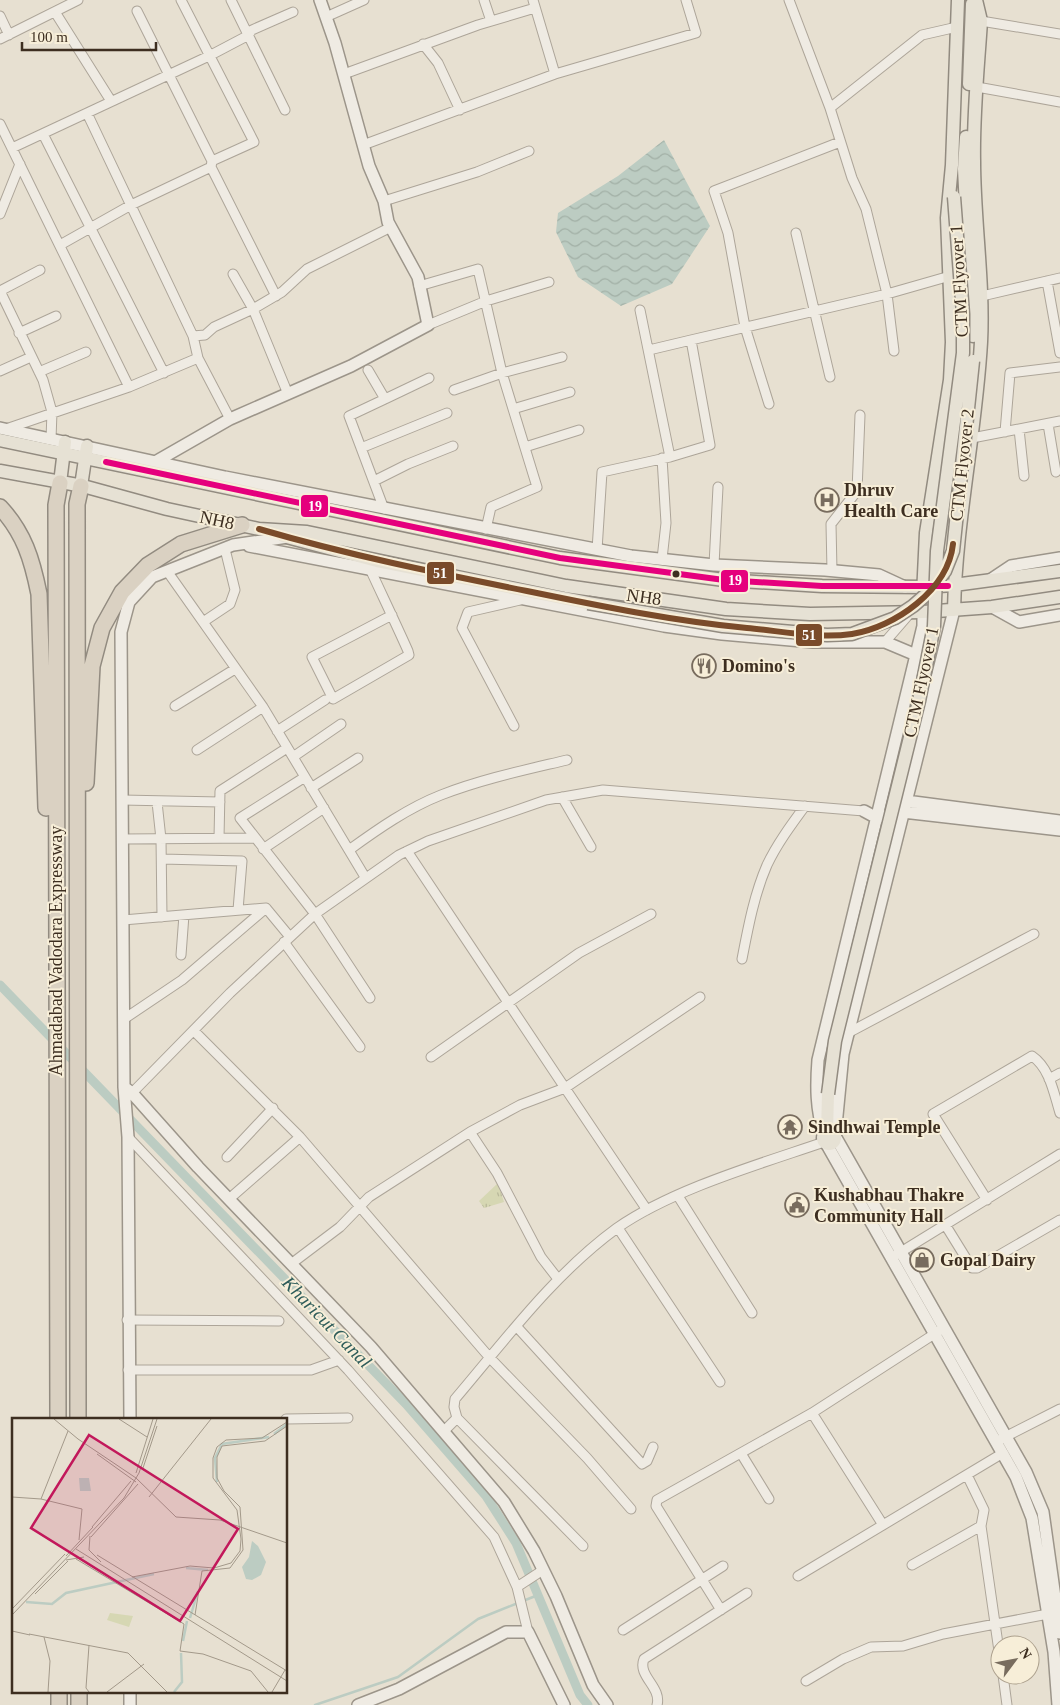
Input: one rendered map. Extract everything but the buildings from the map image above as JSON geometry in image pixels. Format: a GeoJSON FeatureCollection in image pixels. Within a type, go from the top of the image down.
{"type":"FeatureCollection","features":[{"type":"Feature","properties":{"kind":"highway","name":"Ahmadabad Vadodara Expressway"},"geometry":{"type":"LineString","coordinates":[[58,1418],[56,505],[60,483]]}},
{"type":"Feature","properties":{"kind":"highway","name":"Ahmadabad Vadodara Expressway"},"geometry":{"type":"LineString","coordinates":[[78,1418],[77,504],[80,486]]}},
{"type":"Feature","properties":{"kind":"highway"},"geometry":{"type":"LineString","coordinates":[[0,506],[25,540],[33,560],[38,594],[49,870],[56,904]]}},
{"type":"Feature","properties":{"kind":"highway"},"geometry":{"type":"LineString","coordinates":[[77,857],[85,813],[92,666],[102,628],[122,592],[148,565],[180,544],[242,525]]}},
{"type":"Feature","properties":{"kind":"highway"},"geometry":{"type":"LineString","coordinates":[[59,1692],[59,1705]]}},
{"type":"Feature","properties":{"kind":"highway"},"geometry":{"type":"LineString","coordinates":[[79,1692],[79,1705]]}},
{"type":"Feature","properties":{"kind":"main road"},"geometry":{"type":"LineString","coordinates":[[917,612],[923,587],[926,533],[950,380],[952,342],[947,218],[952,166],[958,0]]}},
{"type":"Feature","properties":{"kind":"main road","name":"CTM Flyover 2"},"geometry":{"type":"LineString","coordinates":[[259,529],[377,561],[668,618],[723,626],[827,635],[852,634],[895,618],[914,606],[929,592],[945,571],[953,550],[968,408],[973,316],[964,169],[976,19],[972,0]]}},
{"type":"Feature","properties":{"kind":"main road"},"geometry":{"type":"LineString","coordinates":[[954,610],[954,585],[979,377],[982,296],[974,160],[977,87],[976,0]]}},
{"type":"Feature","properties":{"kind":"main road","name":"CTM Flyover 1"},"geometry":{"type":"LineString","coordinates":[[827,1138],[828,1094],[835,1041],[919,701],[934,626],[937,551],[963,354],[963,314],[952,166]]}},
{"type":"Feature","properties":{"kind":"main road","name":"NH8"},"geometry":{"type":"LineString","coordinates":[[2,433],[556,558],[724,580],[822,586],[923,587],[954,585],[1060,571]]}},
{"type":"Feature","properties":{"kind":"main road"},"geometry":{"type":"LineString","coordinates":[[60,483],[64,447]]}},
{"type":"Feature","properties":{"kind":"main road"},"geometry":{"type":"LineString","coordinates":[[80,486],[86,451]]}},
{"type":"Feature","properties":{"kind":"main road","name":"NH8"},"geometry":{"type":"LineString","coordinates":[[0,470],[80,486],[167,509],[259,529],[308,532],[566,586],[726,609],[810,614],[917,612],[992,607],[1060,597]]}},
{"type":"Feature","properties":{"kind":"street"},"geometry":{"type":"LineString","coordinates":[[0,39],[78,0]]}},
{"type":"Feature","properties":{"kind":"street"},"geometry":{"type":"LineString","coordinates":[[60,245],[90,230],[131,205],[254,142],[181,0]]}},
{"type":"Feature","properties":{"kind":"street"},"geometry":{"type":"LineString","coordinates":[[231,0],[247,36],[285,110]]}},
{"type":"Feature","properties":{"kind":"street"},"geometry":{"type":"LineString","coordinates":[[320,0],[344,74],[369,166],[384,201],[391,227],[418,277],[428,325]]}},
{"type":"Feature","properties":{"kind":"street"},"geometry":{"type":"LineString","coordinates":[[326,17],[364,0]]}},
{"type":"Feature","properties":{"kind":"street"},"geometry":{"type":"LineString","coordinates":[[484,0],[491,21]]}},
{"type":"Feature","properties":{"kind":"street"},"geometry":{"type":"LineString","coordinates":[[363,145],[555,74],[696,33],[686,0]]}},
{"type":"Feature","properties":{"kind":"street"},"geometry":{"type":"LineString","coordinates":[[789,0],[830,108],[852,178],[866,209],[887,294],[894,351]]}},
{"type":"Feature","properties":{"kind":"street"},"geometry":{"type":"LineString","coordinates":[[344,74],[534,4],[555,74]]}},
{"type":"Feature","properties":{"kind":"street"},"geometry":{"type":"LineString","coordinates":[[137,11],[276,296]]}},
{"type":"Feature","properties":{"kind":"street"},"geometry":{"type":"LineString","coordinates":[[55,12],[111,101]]}},
{"type":"Feature","properties":{"kind":"street"},"geometry":{"type":"LineString","coordinates":[[12,148],[209,56],[247,36],[252,30],[293,12]]}},
{"type":"Feature","properties":{"kind":"street"},"geometry":{"type":"LineString","coordinates":[[0,16],[9,35]]}},
{"type":"Feature","properties":{"kind":"street"},"geometry":{"type":"LineString","coordinates":[[976,19],[1060,34]]}},
{"type":"Feature","properties":{"kind":"street"},"geometry":{"type":"LineString","coordinates":[[830,108],[922,35],[957,27]]}},
{"type":"Feature","properties":{"kind":"street"},"geometry":{"type":"LineString","coordinates":[[423,44],[438,63],[460,110]]}},
{"type":"Feature","properties":{"kind":"street"},"geometry":{"type":"LineString","coordinates":[[977,87],[1060,102]]}},
{"type":"Feature","properties":{"kind":"street"},"geometry":{"type":"LineString","coordinates":[[87,113],[193,336],[198,358],[230,419]]}},
{"type":"Feature","properties":{"kind":"street"},"geometry":{"type":"LineString","coordinates":[[1,128],[129,387]]}},
{"type":"Feature","properties":{"kind":"street"},"geometry":{"type":"LineString","coordinates":[[43,134],[164,373]]}},
{"type":"Feature","properties":{"kind":"street"},"geometry":{"type":"LineString","coordinates":[[769,404],[745,327],[728,233],[714,191],[840,142]]}},
{"type":"Feature","properties":{"kind":"street"},"geometry":{"type":"LineString","coordinates":[[384,201],[477,172],[529,151]]}},
{"type":"Feature","properties":{"kind":"street"},"geometry":{"type":"LineString","coordinates":[[0,214],[20,164]]}},
{"type":"Feature","properties":{"kind":"street"},"geometry":{"type":"LineString","coordinates":[[193,336],[205,335],[214,328],[253,309],[276,296],[307,269],[391,227]]}},
{"type":"Feature","properties":{"kind":"street"},"geometry":{"type":"LineString","coordinates":[[796,233],[830,377]]}},
{"type":"Feature","properties":{"kind":"street"},"geometry":{"type":"LineString","coordinates":[[419,286],[478,269],[502,373],[536,487],[490,507],[486,529]]}},
{"type":"Feature","properties":{"kind":"street"},"geometry":{"type":"LineString","coordinates":[[40,270],[0,291],[39,372],[52,412],[51,439]]}},
{"type":"Feature","properties":{"kind":"street"},"geometry":{"type":"LineString","coordinates":[[233,274],[253,309],[288,394]]}},
{"type":"Feature","properties":{"kind":"street"},"geometry":{"type":"LineString","coordinates":[[649,350],[887,294],[950,276]]}},
{"type":"Feature","properties":{"kind":"street"},"geometry":{"type":"LineString","coordinates":[[982,296],[1060,278]]}},
{"type":"Feature","properties":{"kind":"street"},"geometry":{"type":"LineString","coordinates":[[1047,281],[1060,353]]}},
{"type":"Feature","properties":{"kind":"street"},"geometry":{"type":"LineString","coordinates":[[155,462],[230,419],[350,366],[428,325],[486,301],[549,282]]}},
{"type":"Feature","properties":{"kind":"street"},"geometry":{"type":"LineString","coordinates":[[640,310],[649,350],[666,458],[666,523],[662,559]]}},
{"type":"Feature","properties":{"kind":"street"},"geometry":{"type":"LineString","coordinates":[[19,333],[56,316]]}},
{"type":"Feature","properties":{"kind":"street"},"geometry":{"type":"LineString","coordinates":[[597,550],[602,472],[666,458],[710,445],[691,340]]}},
{"type":"Feature","properties":{"kind":"street"},"geometry":{"type":"LineString","coordinates":[[39,372],[86,352]]}},
{"type":"Feature","properties":{"kind":"street"},"geometry":{"type":"LineString","coordinates":[[0,371],[31,357]]}},
{"type":"Feature","properties":{"kind":"street"},"geometry":{"type":"LineString","coordinates":[[454,390],[502,373],[562,357]]}},
{"type":"Feature","properties":{"kind":"street"},"geometry":{"type":"LineString","coordinates":[[2,433],[52,412],[129,387],[198,358]]}},
{"type":"Feature","properties":{"kind":"street"},"geometry":{"type":"LineString","coordinates":[[1006,432],[1010,373],[1060,367]]}},
{"type":"Feature","properties":{"kind":"street"},"geometry":{"type":"LineString","coordinates":[[368,370],[385,399]]}},
{"type":"Feature","properties":{"kind":"street"},"geometry":{"type":"LineString","coordinates":[[384,509],[348,416],[429,378]]}},
{"type":"Feature","properties":{"kind":"street"},"geometry":{"type":"LineString","coordinates":[[513,410],[570,392]]}},
{"type":"Feature","properties":{"kind":"street"},"geometry":{"type":"LineString","coordinates":[[361,448],[446,412]]}},
{"type":"Feature","properties":{"kind":"street"},"geometry":{"type":"LineString","coordinates":[[832,571],[831,524],[857,491],[860,414]]}},
{"type":"Feature","properties":{"kind":"street"},"geometry":{"type":"LineString","coordinates":[[972,438],[1060,421]]}},
{"type":"Feature","properties":{"kind":"street"},"geometry":{"type":"LineString","coordinates":[[1048,424],[1056,472]]}},
{"type":"Feature","properties":{"kind":"street"},"geometry":{"type":"LineString","coordinates":[[1019,429],[1024,476]]}},
{"type":"Feature","properties":{"kind":"street"},"geometry":{"type":"LineString","coordinates":[[525,448],[579,430]]}},
{"type":"Feature","properties":{"kind":"street"},"geometry":{"type":"LineString","coordinates":[[2,433],[51,439],[64,447]]}},
{"type":"Feature","properties":{"kind":"street"},"geometry":{"type":"LineString","coordinates":[[374,481],[408,464],[453,446]]}},
{"type":"Feature","properties":{"kind":"street"},"geometry":{"type":"LineString","coordinates":[[86,451],[155,462],[597,550],[714,565],[879,574],[905,587]]}},
{"type":"Feature","properties":{"kind":"street"},"geometry":{"type":"LineString","coordinates":[[714,565],[718,487]]}},
{"type":"Feature","properties":{"kind":"street"},"geometry":{"type":"LineString","coordinates":[[130,1418],[128,1370],[128,1090],[124,1018],[123,920],[122,632],[129,602],[152,577],[224,548],[288,538]]}},
{"type":"Feature","properties":{"kind":"street"},"geometry":{"type":"LineString","coordinates":[[556,558],[559,542]]}},
{"type":"Feature","properties":{"kind":"street"},"geometry":{"type":"LineString","coordinates":[[241,544],[371,571],[664,626],[722,634],[813,642],[886,642],[916,655]]}},
{"type":"Feature","properties":{"kind":"street"},"geometry":{"type":"LineString","coordinates":[[203,622],[230,604],[235,590],[224,548]]}},
{"type":"Feature","properties":{"kind":"street"},"geometry":{"type":"LineString","coordinates":[[990,580],[1011,566],[1060,558]]}},
{"type":"Feature","properties":{"kind":"street"},"geometry":{"type":"LineString","coordinates":[[167,571],[262,707],[365,877]]}},
{"type":"Feature","properties":{"kind":"street"},"geometry":{"type":"LineString","coordinates":[[371,571],[392,615],[409,655],[333,699],[312,657],[392,615]]}},
{"type":"Feature","properties":{"kind":"street"},"geometry":{"type":"LineString","coordinates":[[514,726],[462,628],[468,612],[522,599]]}},
{"type":"Feature","properties":{"kind":"street"},"geometry":{"type":"LineString","coordinates":[[992,607],[1019,622],[1060,615]]}},
{"type":"Feature","properties":{"kind":"street"},"geometry":{"type":"LineString","coordinates":[[827,1138],[848,1033],[954,610]]}},
{"type":"Feature","properties":{"kind":"street"},"geometry":{"type":"LineString","coordinates":[[886,642],[917,612],[923,626],[818,1060],[816,1096],[818,1116],[827,1138],[902,1251],[945,1327],[1002,1439],[1003,1453],[1016,1477],[1051,1572],[1048,1614],[1058,1705]]}},
{"type":"Feature","properties":{"kind":"street"},"geometry":{"type":"LineString","coordinates":[[175,706],[236,669]]}},
{"type":"Feature","properties":{"kind":"street"},"geometry":{"type":"LineString","coordinates":[[277,731],[325,700]]}},
{"type":"Feature","properties":{"kind":"street"},"geometry":{"type":"LineString","coordinates":[[197,750],[262,707]]}},
{"type":"Feature","properties":{"kind":"street"},"geometry":{"type":"LineString","coordinates":[[293,757],[341,724]]}},
{"type":"Feature","properties":{"kind":"street"},"geometry":{"type":"LineString","coordinates":[[219,838],[220,791],[287,748]]}},
{"type":"Feature","properties":{"kind":"street"},"geometry":{"type":"LineString","coordinates":[[311,788],[358,758]]}},
{"type":"Feature","properties":{"kind":"street"},"geometry":{"type":"LineString","coordinates":[[349,850],[386,823],[440,795],[500,775],[567,760]]}},
{"type":"Feature","properties":{"kind":"street"},"geometry":{"type":"LineString","coordinates":[[304,777],[240,818],[263,850],[315,914],[370,998]]}},
{"type":"Feature","properties":{"kind":"street"},"geometry":{"type":"LineString","coordinates":[[128,1090],[194,1031],[230,993],[315,914],[365,877],[407,851],[495,816],[562,797],[603,790],[878,813],[904,807],[1060,821]]}},
{"type":"Feature","properties":{"kind":"street"},"geometry":{"type":"LineString","coordinates":[[562,797],[591,847]]}},
{"type":"Feature","properties":{"kind":"street"},"geometry":{"type":"LineString","coordinates":[[122,800],[220,802]]}},
{"type":"Feature","properties":{"kind":"street"},"geometry":{"type":"LineString","coordinates":[[157,802],[162,859],[162,917]]}},
{"type":"Feature","properties":{"kind":"street"},"geometry":{"type":"LineString","coordinates":[[742,959],[752,912],[766,867],[778,845],[805,806]]}},
{"type":"Feature","properties":{"kind":"street"},"geometry":{"type":"LineString","coordinates":[[904,807],[1060,830]]}},
{"type":"Feature","properties":{"kind":"street"},"geometry":{"type":"LineString","coordinates":[[263,850],[324,808]]}},
{"type":"Feature","properties":{"kind":"street"},"geometry":{"type":"LineString","coordinates":[[123,839],[255,838]]}},
{"type":"Feature","properties":{"kind":"street"},"geometry":{"type":"LineString","coordinates":[[407,851],[647,1210]]}},
{"type":"Feature","properties":{"kind":"street"},"geometry":{"type":"LineString","coordinates":[[162,859],[242,861],[238,910]]}},
{"type":"Feature","properties":{"kind":"street"},"geometry":{"type":"LineString","coordinates":[[123,920],[266,908]]}},
{"type":"Feature","properties":{"kind":"street"},"geometry":{"type":"LineString","coordinates":[[124,1018],[182,980],[266,908]]}},
{"type":"Feature","properties":{"kind":"street"},"geometry":{"type":"LineString","coordinates":[[266,908],[360,1047]]}},
{"type":"Feature","properties":{"kind":"street"},"geometry":{"type":"LineString","coordinates":[[431,1057],[507,1001],[579,953],[650,914]]}},
{"type":"Feature","properties":{"kind":"street"},"geometry":{"type":"LineString","coordinates":[[181,955],[184,915]]}},
{"type":"Feature","properties":{"kind":"street"},"geometry":{"type":"LineString","coordinates":[[848,1033],[1034,934]]}},
{"type":"Feature","properties":{"kind":"street"},"geometry":{"type":"LineString","coordinates":[[291,1264],[340,1227],[369,1197],[470,1132],[520,1105],[565,1088],[700,997]]}},
{"type":"Feature","properties":{"kind":"street"},"geometry":{"type":"LineString","coordinates":[[194,1031],[300,1137],[490,1358],[586,1458],[631,1509]]}},
{"type":"Feature","properties":{"kind":"street"},"geometry":{"type":"LineString","coordinates":[[987,1200],[933,1114],[1032,1056],[1038,1060],[1050,1079],[1060,1113]]}},
{"type":"Feature","properties":{"kind":"street"},"geometry":{"type":"LineString","coordinates":[[1050,1079],[1060,1073]]}},
{"type":"Feature","properties":{"kind":"street"},"geometry":{"type":"LineString","coordinates":[[128,1090],[371,1347],[504,1502],[543,1570],[592,1685],[607,1705]]}},
{"type":"Feature","properties":{"kind":"street"},"geometry":{"type":"LineString","coordinates":[[227,1157],[272,1108]]}},
{"type":"Feature","properties":{"kind":"street"},"geometry":{"type":"LineString","coordinates":[[470,1132],[497,1173],[541,1257],[558,1279]]}},
{"type":"Feature","properties":{"kind":"street"},"geometry":{"type":"LineString","coordinates":[[128,1137],[339,1360],[494,1537],[517,1586],[528,1632],[564,1705]]}},
{"type":"Feature","properties":{"kind":"street"},"geometry":{"type":"LineString","coordinates":[[229,1199],[300,1137]]}},
{"type":"Feature","properties":{"kind":"street"},"geometry":{"type":"LineString","coordinates":[[583,1546],[457,1418],[454,1407],[455,1399],[558,1279],[618,1228],[647,1210],[678,1196],[827,1138]]}},
{"type":"Feature","properties":{"kind":"street"},"geometry":{"type":"LineString","coordinates":[[891,1258],[946,1226],[1060,1154]]}},
{"type":"Feature","properties":{"kind":"street"},"geometry":{"type":"LineString","coordinates":[[853,1178],[891,1258],[935,1334],[1002,1439],[1026,1472],[1043,1512],[1060,1633]]}},
{"type":"Feature","properties":{"kind":"street"},"geometry":{"type":"LineString","coordinates":[[678,1196],[752,1313]]}},
{"type":"Feature","properties":{"kind":"street"},"geometry":{"type":"LineString","coordinates":[[946,1226],[972,1268],[977,1268],[1060,1220]]}},
{"type":"Feature","properties":{"kind":"street"},"geometry":{"type":"LineString","coordinates":[[618,1228],[720,1382]]}},
{"type":"Feature","properties":{"kind":"street"},"geometry":{"type":"LineString","coordinates":[[128,1320],[279,1321]]}},
{"type":"Feature","properties":{"kind":"street"},"geometry":{"type":"LineString","coordinates":[[517,1327],[642,1464],[647,1461],[652,1447]]}},
{"type":"Feature","properties":{"kind":"street"},"geometry":{"type":"LineString","coordinates":[[720,1610],[655,1502],[812,1413],[945,1327]]}},
{"type":"Feature","properties":{"kind":"street"},"geometry":{"type":"LineString","coordinates":[[128,1370],[311,1370],[339,1360]]}},
{"type":"Feature","properties":{"kind":"street"},"geometry":{"type":"LineString","coordinates":[[1002,1439],[1060,1409]]}},
{"type":"Feature","properties":{"kind":"street"},"geometry":{"type":"LineString","coordinates":[[812,1413],[883,1525]]}},
{"type":"Feature","properties":{"kind":"street"},"geometry":{"type":"LineString","coordinates":[[288,1419],[348,1418]]}},
{"type":"Feature","properties":{"kind":"street"},"geometry":{"type":"LineString","coordinates":[[444,1431],[457,1418]]}},
{"type":"Feature","properties":{"kind":"street"},"geometry":{"type":"LineString","coordinates":[[798,1576],[1003,1453]]}},
{"type":"Feature","properties":{"kind":"street"},"geometry":{"type":"LineString","coordinates":[[742,1454],[769,1499]]}},
{"type":"Feature","properties":{"kind":"street"},"geometry":{"type":"LineString","coordinates":[[967,1475],[984,1510],[981,1526],[997,1635]]}},
{"type":"Feature","properties":{"kind":"street"},"geometry":{"type":"LineString","coordinates":[[912,1565],[981,1526]]}},
{"type":"Feature","properties":{"kind":"street"},"geometry":{"type":"LineString","coordinates":[[623,1630],[723,1566]]}},
{"type":"Feature","properties":{"kind":"street"},"geometry":{"type":"LineString","coordinates":[[517,1586],[543,1570]]}},
{"type":"Feature","properties":{"kind":"street"},"geometry":{"type":"LineString","coordinates":[[657,1705],[658,1697],[643,1671],[644,1659],[747,1593]]}},
{"type":"Feature","properties":{"kind":"street"},"geometry":{"type":"LineString","coordinates":[[806,1681],[843,1658],[871,1647],[903,1646],[943,1634],[1048,1614]]}},
{"type":"Feature","properties":{"kind":"street"},"geometry":{"type":"LineString","coordinates":[[358,1705],[399,1689],[506,1632],[528,1632]]}},
{"type":"Feature","properties":{"kind":"street"},"geometry":{"type":"LineString","coordinates":[[1004,1685],[1007,1705]]}},
{"type":"Feature","properties":{"kind":"street"},"geometry":{"type":"LineString","coordinates":[[130,1692],[130,1705]]}},
{"type":"Feature","properties":{"kind":"green space"},"geometry":{"type":"Polygon","coordinates":[[[498,1183],[504,1202],[484,1208],[479,1201],[498,1183]]]}},
{"type":"Feature","properties":{"kind":"water"},"geometry":{"type":"Polygon","coordinates":[[[664,140],[710,226],[672,284],[621,306],[578,277],[556,232],[558,213],[618,176],[664,140]]]}},
{"type":"Feature","properties":{"kind":"waterway","name":"Kharicut Canal"},"geometry":{"type":"LineString","coordinates":[[0,985],[406,1404],[486,1496],[516,1543],[580,1695],[588,1705]]}},
{"type":"Feature","properties":{"kind":"waterway"},"geometry":{"type":"LineString","coordinates":[[523,1601],[538,1595]]}},
{"type":"Feature","properties":{"kind":"waterway"},"geometry":{"type":"LineString","coordinates":[[315,1705],[398,1677],[478,1619],[518,1603]]}},
{"type":"Feature","properties":{"kind":"transit line","name":"19"},"geometry":{"type":"LineString","coordinates":[[106,462],[560,558],[724,580],[822,586],[948,586]]}},
{"type":"Feature","properties":{"kind":"transit line","name":"51"},"geometry":{"type":"LineString","coordinates":[[259,529],[393,563],[609,607],[719,625],[826,636],[852,634],[868,630],[902,615],[917,604],[941,576],[949,561],[953,544]]}},
{"type":"Feature","properties":{"kind":"place","name":"Dhruv Health Care"},"geometry":{"type":"Point","coordinates":[827,500]}},
{"type":"Feature","properties":{"kind":"place","name":"Domino's"},"geometry":{"type":"Point","coordinates":[704,666]}},
{"type":"Feature","properties":{"kind":"place","name":"Sindhwai Temple"},"geometry":{"type":"Point","coordinates":[790,1127]}},
{"type":"Feature","properties":{"kind":"place","name":"Kushabhau Thakre Community Hall"},"geometry":{"type":"Point","coordinates":[797,1205]}},
{"type":"Feature","properties":{"kind":"place","name":"Gopal Dairy"},"geometry":{"type":"Point","coordinates":[922,1260]}}]}
